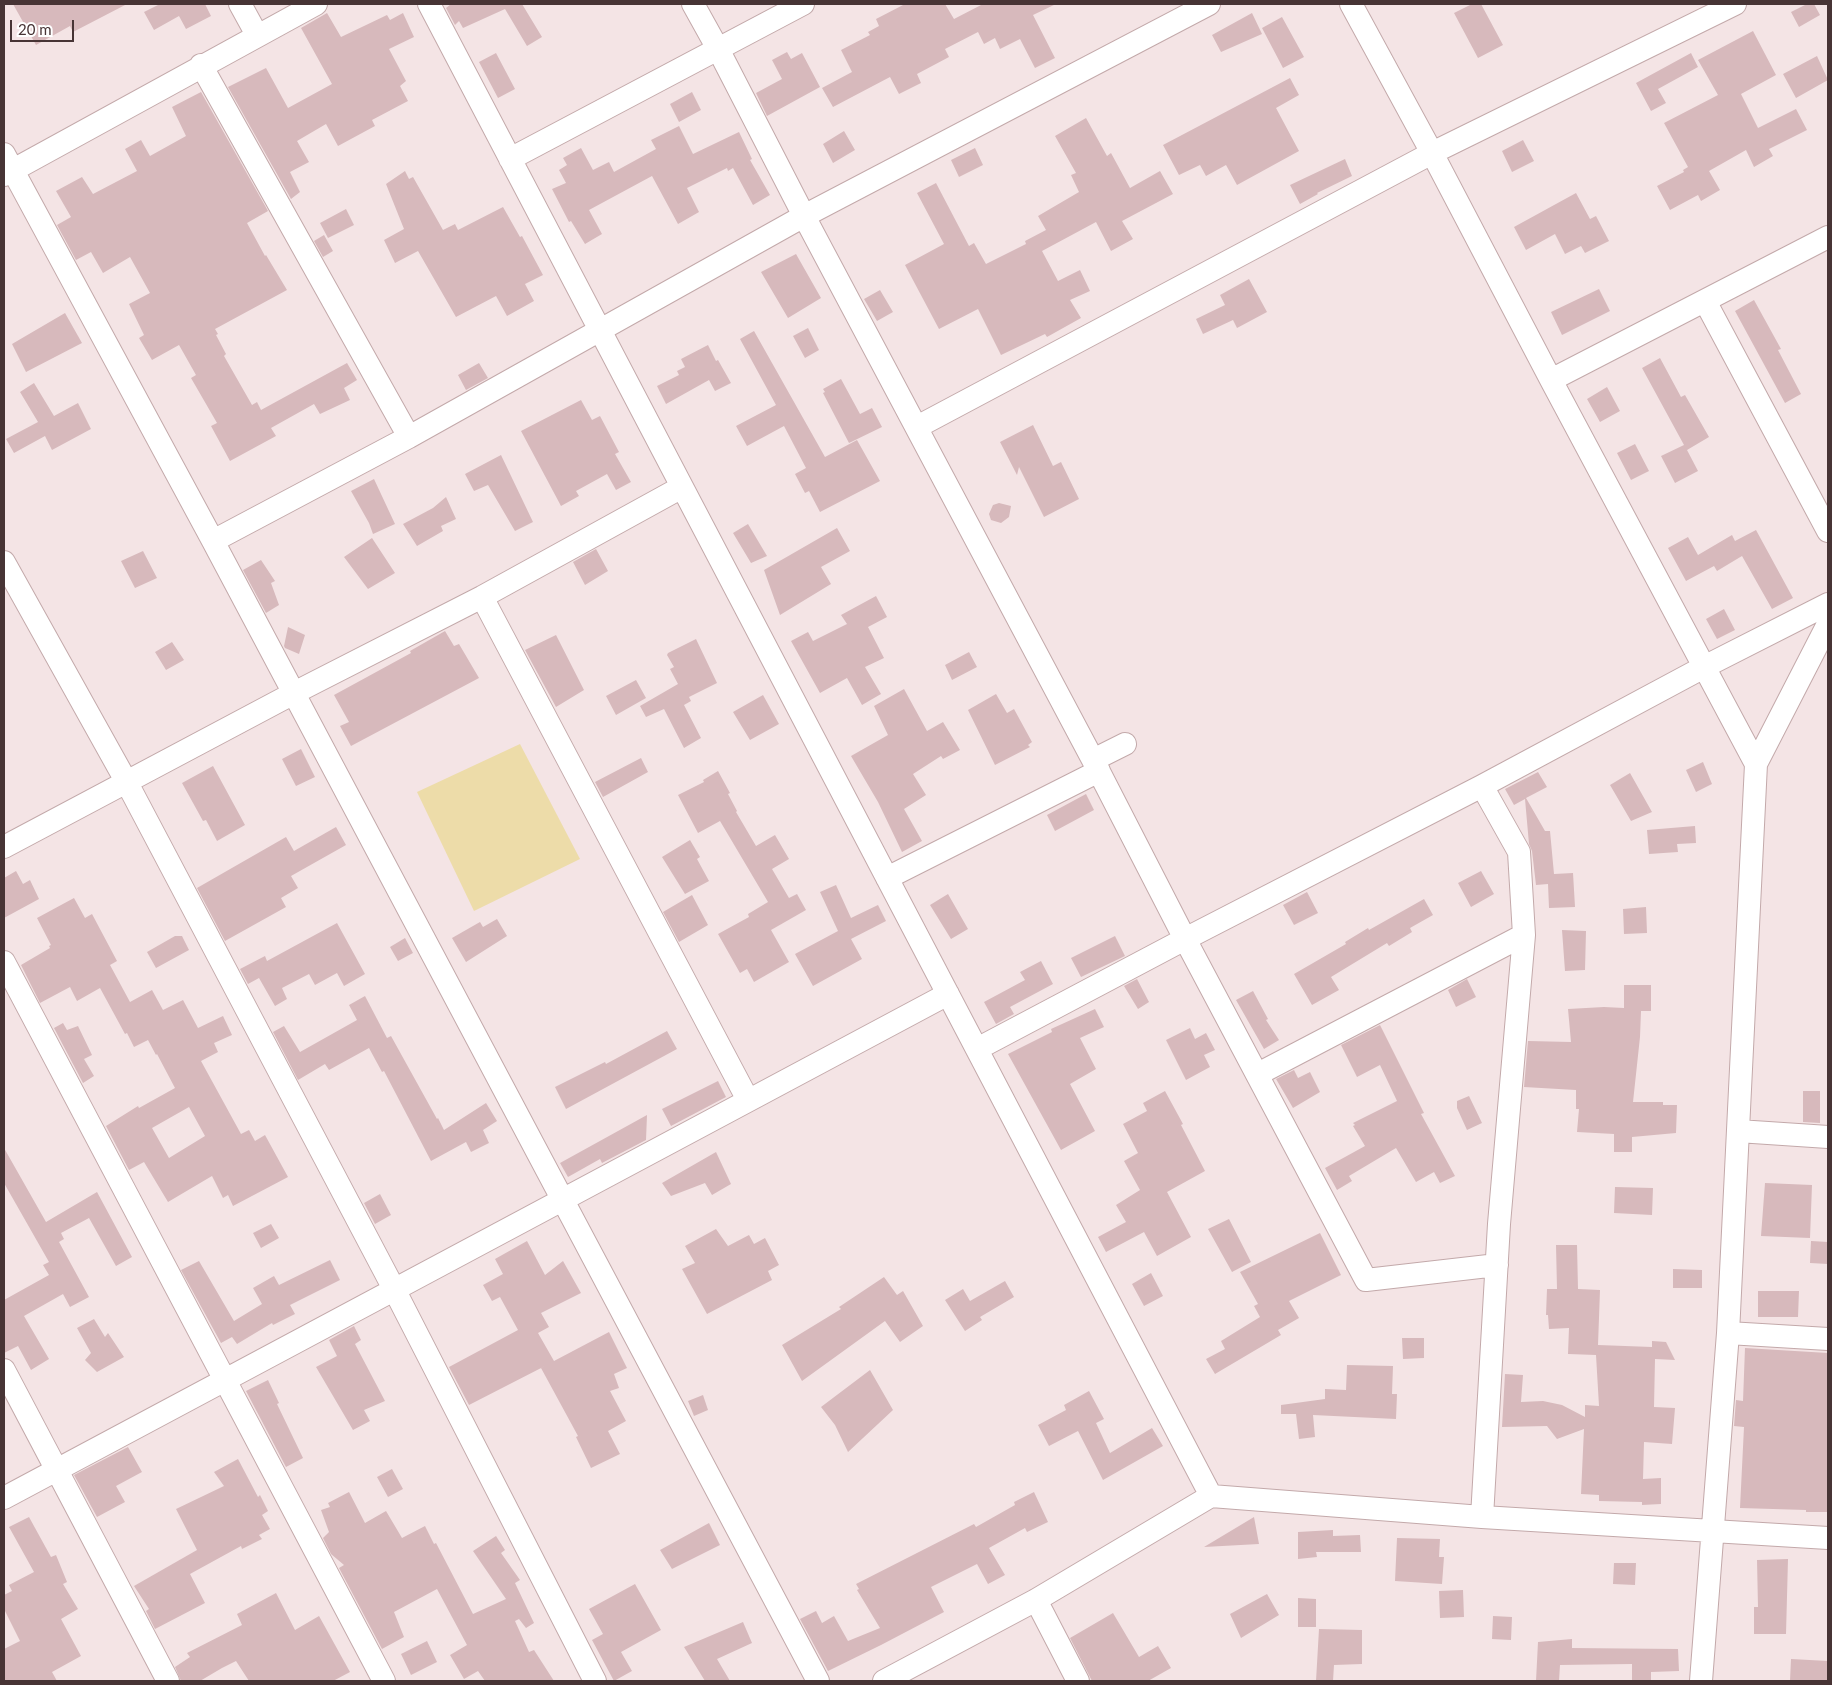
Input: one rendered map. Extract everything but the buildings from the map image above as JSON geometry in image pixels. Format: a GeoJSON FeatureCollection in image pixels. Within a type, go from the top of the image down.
{"type":"FeatureCollection","features":[{"type":"Feature","properties":{"kind":"street"},"geometry":{"type":"LineString","coordinates":[[240,4],[257,36]]}},
{"type":"Feature","properties":{"kind":"street"},"geometry":{"type":"LineString","coordinates":[[316,4],[201,66],[7,166],[213,541],[818,1681]]}},
{"type":"Feature","properties":{"kind":"street"},"geometry":{"type":"LineString","coordinates":[[429,4],[1211,1496]]}},
{"type":"Feature","properties":{"kind":"street"},"geometry":{"type":"LineString","coordinates":[[693,4],[1366,1280],[1497,1265]]}},
{"type":"Feature","properties":{"kind":"street"},"geometry":{"type":"LineString","coordinates":[[510,159],[803,4]]}},
{"type":"Feature","properties":{"kind":"street"},"geometry":{"type":"LineString","coordinates":[[213,541],[409,437],[804,216],[1210,4]]}},
{"type":"Feature","properties":{"kind":"street"},"geometry":{"type":"LineString","coordinates":[[1351,4],[1756,764]]}},
{"type":"Feature","properties":{"kind":"street"},"geometry":{"type":"LineString","coordinates":[[917,427],[1432,153],[1735,4]]}},
{"type":"Feature","properties":{"kind":"street"},"geometry":{"type":"LineString","coordinates":[[201,66],[409,437]]}},
{"type":"Feature","properties":{"kind":"street"},"geometry":{"type":"LineString","coordinates":[[1551,380],[1828,237]]}},
{"type":"Feature","properties":{"kind":"street"},"geometry":{"type":"LineString","coordinates":[[1705,301],[1828,531]]}},
{"type":"Feature","properties":{"kind":"street"},"geometry":{"type":"LineString","coordinates":[[4,847],[294,693],[482,597],[682,487]]}},
{"type":"Feature","properties":{"kind":"street"},"geometry":{"type":"LineString","coordinates":[[4,562],[126,781],[394,1289],[595,1681]]}},
{"type":"Feature","properties":{"kind":"street"},"geometry":{"type":"LineString","coordinates":[[482,597],[748,1100]]}},
{"type":"Feature","properties":{"kind":"street"},"geometry":{"type":"LineString","coordinates":[[977,1049],[1482,786],[1704,667],[1828,604]]}},
{"type":"Feature","properties":{"kind":"street"},"geometry":{"type":"LineString","coordinates":[[1701,1681],[1711,1531],[1728,1333],[1756,764],[1828,624]]}},
{"type":"Feature","properties":{"kind":"street"},"geometry":{"type":"LineString","coordinates":[[887,878],[1096,766],[1125,744]]}},
{"type":"Feature","properties":{"kind":"street"},"geometry":{"type":"LineString","coordinates":[[1482,786],[1519,852],[1524,935],[1497,1265],[1482,1517]]}},
{"type":"Feature","properties":{"kind":"street"},"geometry":{"type":"LineString","coordinates":[[1258,1074],[1524,935]]}},
{"type":"Feature","properties":{"kind":"street"},"geometry":{"type":"LineString","coordinates":[[4,962],[384,1681]]}},
{"type":"Feature","properties":{"kind":"street"},"geometry":{"type":"LineString","coordinates":[[4,1498],[948,994]]}},
{"type":"Feature","properties":{"kind":"street"},"geometry":{"type":"LineString","coordinates":[[1738,1131],[1828,1137]]}},
{"type":"Feature","properties":{"kind":"street"},"geometry":{"type":"LineString","coordinates":[[1728,1333],[1828,1339]]}},
{"type":"Feature","properties":{"kind":"street"},"geometry":{"type":"LineString","coordinates":[[4,1370],[168,1681]]}},
{"type":"Feature","properties":{"kind":"street"},"geometry":{"type":"LineString","coordinates":[[884,1681],[1036,1600],[1211,1496],[1482,1517],[1828,1538]]}},
{"type":"Feature","properties":{"kind":"street"},"geometry":{"type":"LineString","coordinates":[[1036,1600],[1078,1681]]}},
{"type":"Feature","properties":{"kind":"shaded area"},"geometry":{"type":"Polygon","coordinates":[[[520,744],[580,859],[474,911],[417,792],[520,744]]]}}]}
